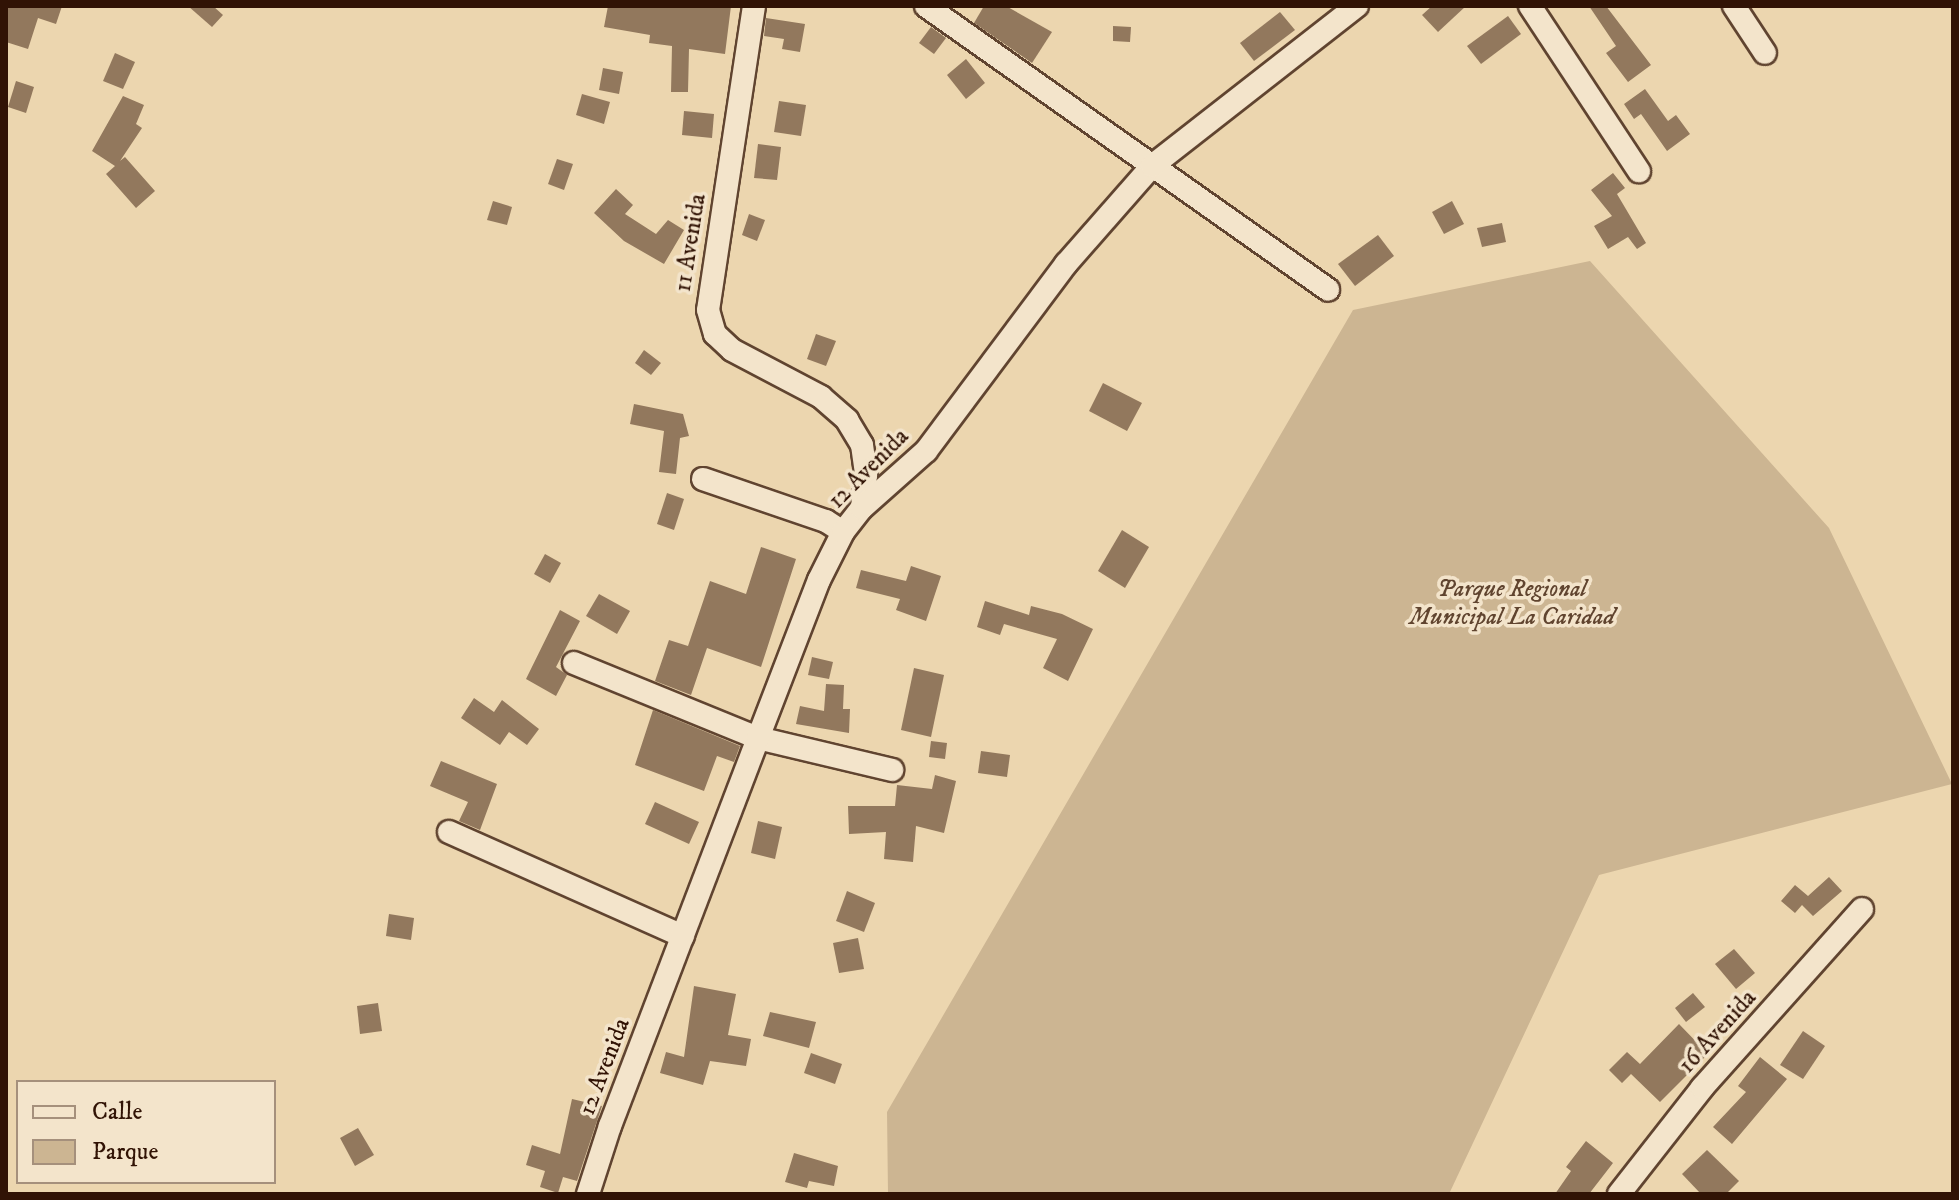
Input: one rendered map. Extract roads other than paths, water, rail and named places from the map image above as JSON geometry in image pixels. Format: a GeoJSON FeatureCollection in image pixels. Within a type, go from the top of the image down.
{"type":"FeatureCollection","features":[{"type":"Feature","properties":{"kind":"street","name":"11 Avenida"},"geometry":{"type":"LineString","coordinates":[[754,6],[708,310],[715,334],[732,350],[821,397],[847,420],[862,445],[866,475],[862,508]]}},
{"type":"Feature","properties":{"kind":"street"},"geometry":{"type":"LineString","coordinates":[[926,6],[1328,290]]}},
{"type":"Feature","properties":{"kind":"street","name":"12 Avenida"},"geometry":{"type":"LineString","coordinates":[[588,1194],[758,738],[819,580],[843,532],[862,508],[926,451],[1066,264],[1152,166],[1357,6]]}},
{"type":"Feature","properties":{"kind":"street"},"geometry":{"type":"LineString","coordinates":[[1530,6],[1639,171]]}},
{"type":"Feature","properties":{"kind":"street"},"geometry":{"type":"LineString","coordinates":[[1734,6],[1765,53]]}},
{"type":"Feature","properties":{"kind":"street"},"geometry":{"type":"LineString","coordinates":[[703,479],[826,521],[843,532]]}},
{"type":"Feature","properties":{"kind":"street"},"geometry":{"type":"LineString","coordinates":[[574,663],[758,738],[892,770]]}},
{"type":"Feature","properties":{"kind":"street"},"geometry":{"type":"LineString","coordinates":[[449,832],[683,936]]}},
{"type":"Feature","properties":{"kind":"street","name":"16 Avenida"},"geometry":{"type":"LineString","coordinates":[[1619,1194],[1702,1088],[1862,909]]}},
{"type":"Feature","properties":{"kind":"park label","name":"Parque Regional Municipal La Caridad"},"geometry":{"type":"Point","coordinates":[1512,604]}}]}
